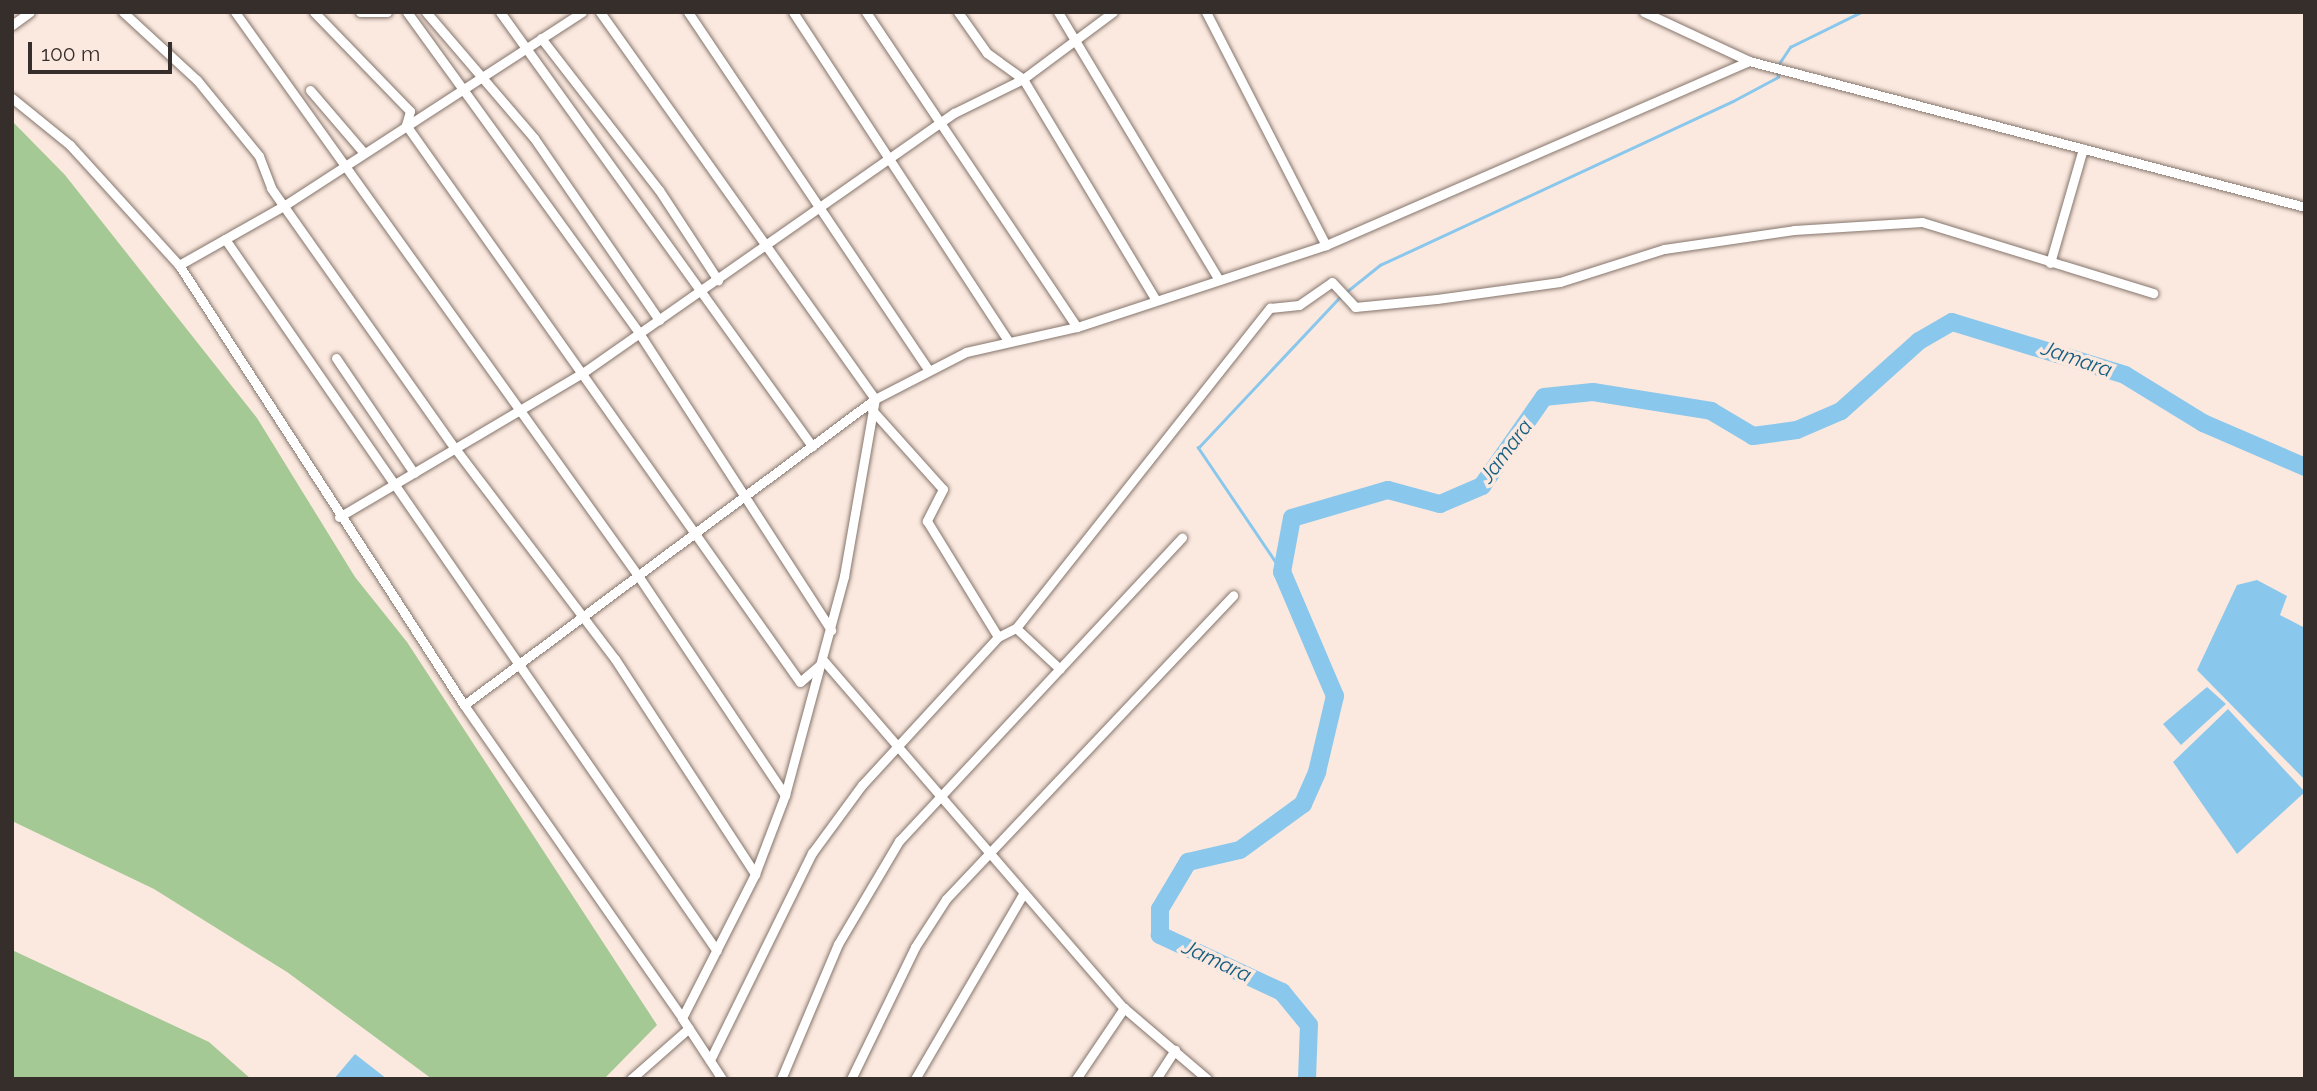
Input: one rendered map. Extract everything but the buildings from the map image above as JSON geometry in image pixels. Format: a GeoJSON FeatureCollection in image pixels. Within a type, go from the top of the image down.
{"type":"FeatureCollection","features":[{"type":"Feature","properties":{"kind":"street"},"geometry":{"type":"LineString","coordinates":[[12,25],[30,12]]}},
{"type":"Feature","properties":{"kind":"street"},"geometry":{"type":"LineString","coordinates":[[122,12],[197,80],[259,156],[285,205],[454,447],[585,620],[755,874]]}},
{"type":"Feature","properties":{"kind":"street"},"geometry":{"type":"LineString","coordinates":[[235,12],[639,577],[785,795]]}},
{"type":"Feature","properties":{"kind":"street"},"geometry":{"type":"LineString","coordinates":[[314,12],[410,111],[406,125]]}},
{"type":"Feature","properties":{"kind":"street"},"geometry":{"type":"LineString","coordinates":[[360,12],[387,12]]}},
{"type":"Feature","properties":{"kind":"street"},"geometry":{"type":"LineString","coordinates":[[407,12],[639,333],[748,497],[831,630]]}},
{"type":"Feature","properties":{"kind":"street"},"geometry":{"type":"LineString","coordinates":[[426,12],[534,138],[659,320]]}},
{"type":"Feature","properties":{"kind":"street"},"geometry":{"type":"LineString","coordinates":[[500,12],[812,446]]}},
{"type":"Feature","properties":{"kind":"street"},"geometry":{"type":"LineString","coordinates":[[179,265],[285,205],[582,12]]}},
{"type":"Feature","properties":{"kind":"street"},"geometry":{"type":"LineString","coordinates":[[600,12],[764,249],[875,399],[824,661],[785,795],[755,874],[682,1018]]}},
{"type":"Feature","properties":{"kind":"street"},"geometry":{"type":"LineString","coordinates":[[688,12],[928,369]]}},
{"type":"Feature","properties":{"kind":"street"},"geometry":{"type":"LineString","coordinates":[[793,12],[1009,342]]}},
{"type":"Feature","properties":{"kind":"street"},"geometry":{"type":"LineString","coordinates":[[866,12],[944,120],[1077,327]]}},
{"type":"Feature","properties":{"kind":"street"},"geometry":{"type":"LineString","coordinates":[[958,12],[987,53],[1023,79],[1155,299]]}},
{"type":"Feature","properties":{"kind":"street"},"geometry":{"type":"LineString","coordinates":[[1058,12],[1218,278]]}},
{"type":"Feature","properties":{"kind":"street"},"geometry":{"type":"LineString","coordinates":[[340,517],[581,374],[764,249],[944,120],[1023,79],[1113,12]]}},
{"type":"Feature","properties":{"kind":"street"},"geometry":{"type":"LineString","coordinates":[[1206,12],[1326,245]]}},
{"type":"Feature","properties":{"kind":"street"},"geometry":{"type":"LineString","coordinates":[[1644,12],[1749,61],[2305,207]]}},
{"type":"Feature","properties":{"kind":"street"},"geometry":{"type":"LineString","coordinates":[[541,38],[659,190],[718,280]]}},
{"type":"Feature","properties":{"kind":"street"},"geometry":{"type":"LineString","coordinates":[[464,705],[585,620],[875,399],[928,369],[1009,342],[1077,327],[1218,278],[1326,245],[1749,61]]}},
{"type":"Feature","properties":{"kind":"street"},"geometry":{"type":"LineString","coordinates":[[310,90],[364,153]]}},
{"type":"Feature","properties":{"kind":"street"},"geometry":{"type":"LineString","coordinates":[[12,98],[70,145],[179,265],[464,705],[722,1079]]}},
{"type":"Feature","properties":{"kind":"street"},"geometry":{"type":"LineString","coordinates":[[406,125],[581,374],[699,533],[800,682],[824,661]]}},
{"type":"Feature","properties":{"kind":"street"},"geometry":{"type":"LineString","coordinates":[[2050,263],[2083,149]]}},
{"type":"Feature","properties":{"kind":"street"},"geometry":{"type":"LineString","coordinates":[[710,1060],[811,853],[900,744],[998,636],[1016,628],[1270,308],[1299,305],[1332,282],[1355,307],[1437,299],[1560,282],[1664,249],[1871,223],[1922,222],[2153,293]]}},
{"type":"Feature","properties":{"kind":"street"},"geometry":{"type":"LineString","coordinates":[[225,239],[524,664],[717,951]]}},
{"type":"Feature","properties":{"kind":"street"},"geometry":{"type":"LineString","coordinates":[[336,358],[414,473]]}},
{"type":"Feature","properties":{"kind":"street"},"geometry":{"type":"LineString","coordinates":[[873,410],[943,489],[927,522],[998,636]]}},
{"type":"Feature","properties":{"kind":"street"},"geometry":{"type":"LineString","coordinates":[[781,1079],[838,944],[899,841],[938,796],[1182,537]]}},
{"type":"Feature","properties":{"kind":"street"},"geometry":{"type":"LineString","coordinates":[[851,1079],[915,947],[986,851],[1233,594]]}},
{"type":"Feature","properties":{"kind":"street"},"geometry":{"type":"LineString","coordinates":[[1016,628],[1060,669]]}},
{"type":"Feature","properties":{"kind":"street"},"geometry":{"type":"LineString","coordinates":[[824,661],[900,744],[938,796],[1124,1008],[1207,1079]]}},
{"type":"Feature","properties":{"kind":"street"},"geometry":{"type":"LineString","coordinates":[[915,1079],[1023,894]]}},
{"type":"Feature","properties":{"kind":"street"},"geometry":{"type":"LineString","coordinates":[[1076,1079],[1124,1008]]}},
{"type":"Feature","properties":{"kind":"street"},"geometry":{"type":"LineString","coordinates":[[631,1079],[689,1028]]}},
{"type":"Feature","properties":{"kind":"street"},"geometry":{"type":"LineString","coordinates":[[1156,1079],[1175,1050]]}},
{"type":"Feature","properties":{"kind":"green space"},"geometry":{"type":"Polygon","coordinates":[[[12,121],[65,175],[257,418],[355,577],[407,642],[657,1025],[604,1079],[432,1079],[287,972],[154,889],[12,821],[12,121]]]}},
{"type":"Feature","properties":{"kind":"green space"},"geometry":{"type":"Polygon","coordinates":[[[12,950],[209,1042],[251,1079],[12,1079],[12,950]]]}},
{"type":"Feature","properties":{"kind":"water"},"geometry":{"type":"Polygon","coordinates":[[[2257,580],[2287,596],[2280,615],[2305,628],[2305,780],[2197,670],[2237,585],[2257,580]]]}},
{"type":"Feature","properties":{"kind":"water"},"geometry":{"type":"Polygon","coordinates":[[[2207,687],[2226,704],[2181,745],[2163,724],[2207,687]]]}},
{"type":"Feature","properties":{"kind":"water"},"geometry":{"type":"Polygon","coordinates":[[[2228,709],[2305,792],[2237,854],[2173,762],[2228,709]]]}},
{"type":"Feature","properties":{"kind":"water"},"geometry":{"type":"Polygon","coordinates":[[[355,1054],[387,1079],[334,1079],[355,1054]]]}},
{"type":"Feature","properties":{"kind":"waterway"},"geometry":{"type":"LineString","coordinates":[[1778,65],[1790,47],[1861,12]]}},
{"type":"Feature","properties":{"kind":"waterway"},"geometry":{"type":"LineString","coordinates":[[1345,293],[1380,265],[1733,101],[1778,77],[1777,71]]}},
{"type":"Feature","properties":{"kind":"waterway"},"geometry":{"type":"LineString","coordinates":[[1282,572],[1198,448],[1340,297]]}},
{"type":"Feature","properties":{"kind":"waterway","name":"Jamara"},"geometry":{"type":"LineString","coordinates":[[1307,1079],[1309,1025],[1282,992],[1160,935],[1160,909],[1188,862],[1240,850],[1303,804],[1317,772],[1335,696],[1282,572],[1292,518],[1388,490],[1440,504],[1482,486],[1544,397],[1593,392],[1711,411],[1753,436],[1797,430],[1841,411],[1919,341],[1952,322],[2125,375],[2203,423],[2305,467]]}}]}
